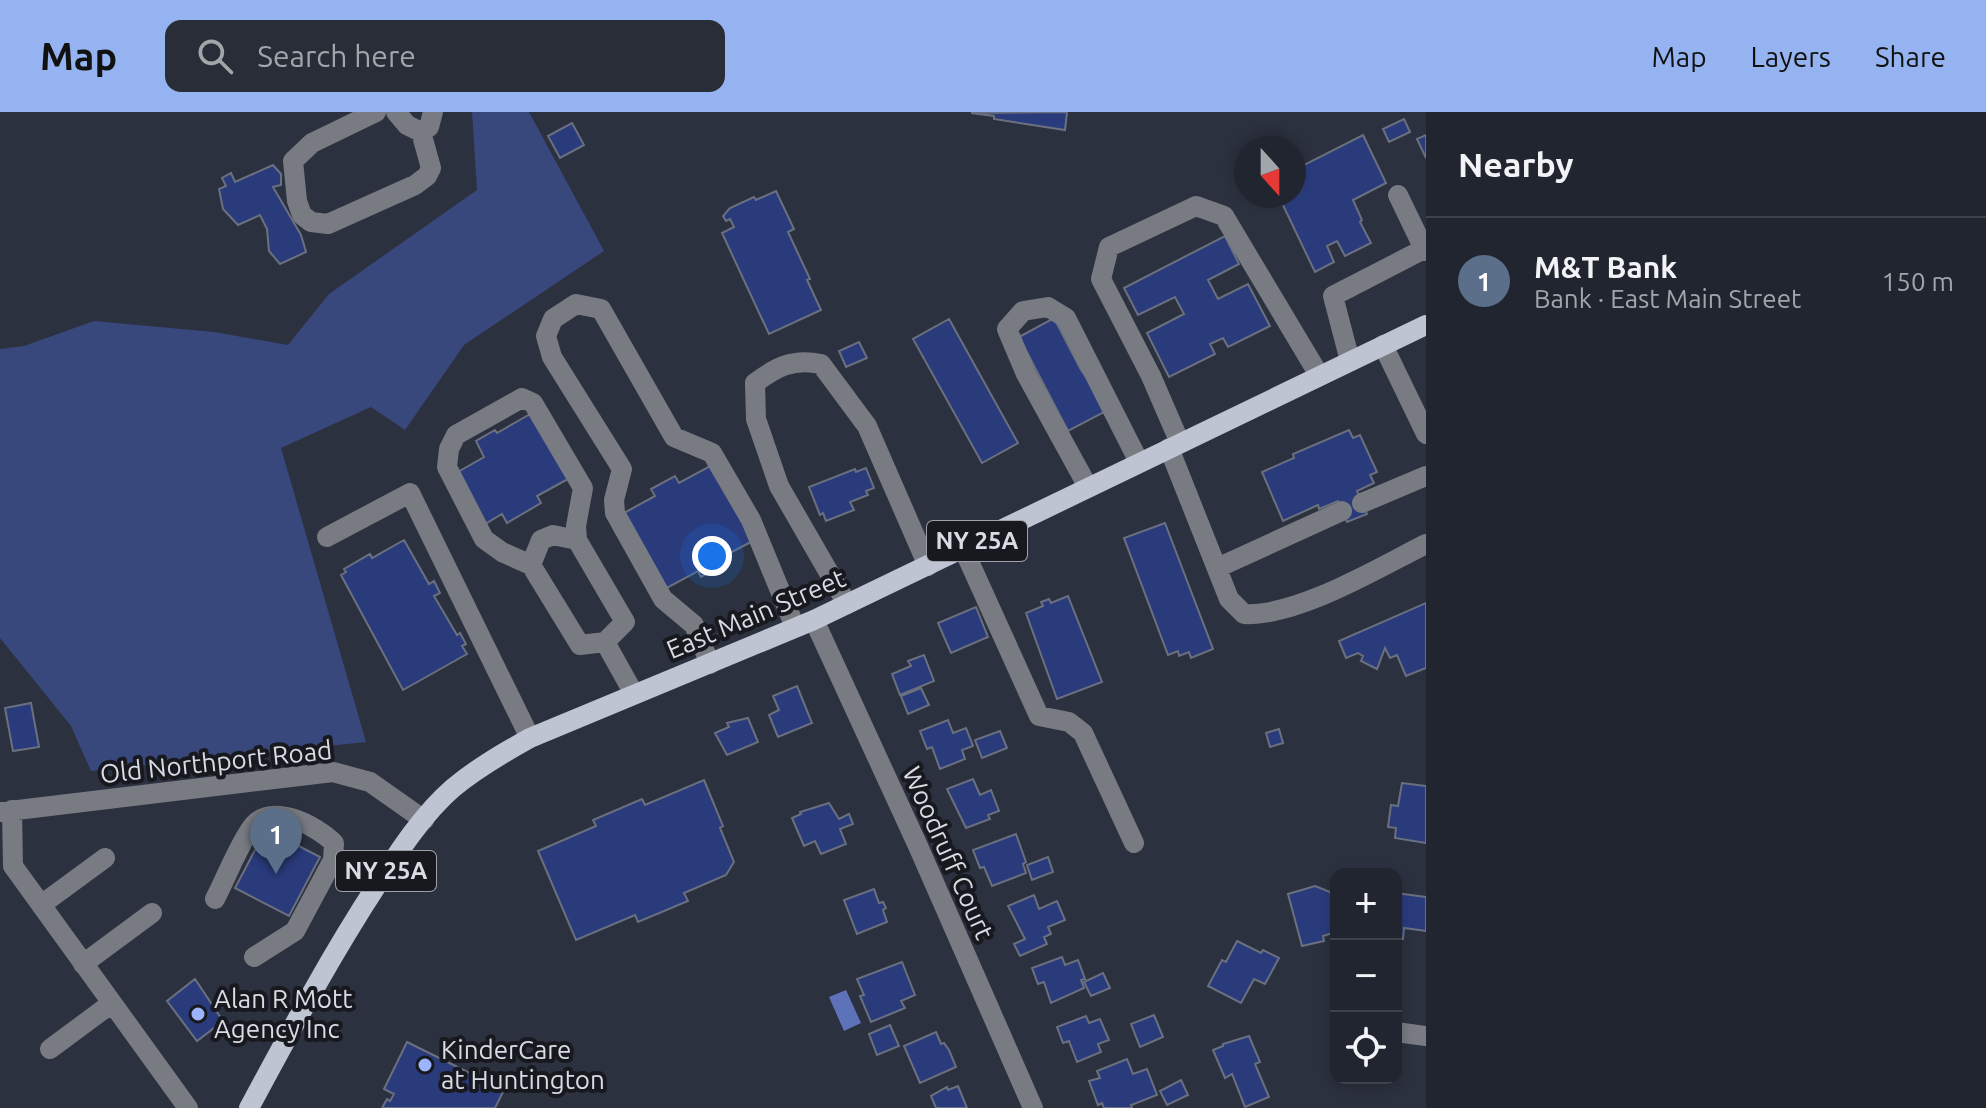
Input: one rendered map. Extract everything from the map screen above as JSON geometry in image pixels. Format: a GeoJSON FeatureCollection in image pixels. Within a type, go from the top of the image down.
{"type":"FeatureCollection","features":[{"type":"Feature","properties":{"kind":"main road","name":"East Main Street"},"geometry":{"type":"LineString","coordinates":[[249,1108],[351,925],[399,852],[451,790],[487,763],[530,738],[847,604],[1426,325]]}},
{"type":"Feature","properties":{"kind":"street"},"geometry":{"type":"LineString","coordinates":[[376,112],[312,143],[293,161],[297,201],[302,215],[311,222],[328,224],[415,185],[427,176],[431,168],[421,132],[407,125],[396,112]]}},
{"type":"Feature","properties":{"kind":"street"},"geometry":{"type":"LineString","coordinates":[[421,132],[429,127],[433,112]]}},
{"type":"Feature","properties":{"kind":"street"},"geometry":{"type":"LineString","coordinates":[[1350,361],[1333,296],[1425,250],[1398,195]]}},
{"type":"Feature","properties":{"kind":"street"},"geometry":{"type":"LineString","coordinates":[[1319,375],[1224,216],[1196,206],[1109,247],[1101,279],[1151,376],[1229,599],[1244,614],[1293,605],[1354,580],[1426,544]]}},
{"type":"Feature","properties":{"kind":"street","name":"Woodruff Court"},"geometry":{"type":"LineString","coordinates":[[710,664],[694,625],[663,599],[615,513],[614,500],[622,469],[552,357],[546,336],[553,319],[576,304],[601,309],[674,437],[712,453],[751,520],[918,846],[1033,1108]]}},
{"type":"Feature","properties":{"kind":"street"},"geometry":{"type":"LineString","coordinates":[[1088,487],[1026,374],[1007,329],[1023,311],[1048,307],[1066,318],[1139,462]]}},
{"type":"Feature","properties":{"kind":"street"},"geometry":{"type":"LineString","coordinates":[[1383,345],[1426,434]]}},
{"type":"Feature","properties":{"kind":"street"},"geometry":{"type":"LineString","coordinates":[[847,604],[779,486],[756,419],[755,383],[779,365],[805,361],[821,364],[867,426],[928,566]]}},
{"type":"Feature","properties":{"kind":"street"},"geometry":{"type":"LineString","coordinates":[[522,398],[533,403],[583,488],[576,526],[577,540],[625,622],[605,642],[580,645],[531,565],[502,552],[484,539],[447,467],[449,449],[456,435],[522,398]]}},
{"type":"Feature","properties":{"kind":"street"},"geometry":{"type":"LineString","coordinates":[[1362,503],[1426,476]]}},
{"type":"Feature","properties":{"kind":"street"},"geometry":{"type":"LineString","coordinates":[[327,537],[410,493],[530,738]]}},
{"type":"Feature","properties":{"kind":"street"},"geometry":{"type":"LineString","coordinates":[[1217,568],[1342,511]]}},
{"type":"Feature","properties":{"kind":"street"},"geometry":{"type":"LineString","coordinates":[[531,565],[541,540],[553,535],[577,540]]}},
{"type":"Feature","properties":{"kind":"street"},"geometry":{"type":"LineString","coordinates":[[963,548],[1039,716],[1069,722],[1083,733],[1134,843]]}},
{"type":"Feature","properties":{"kind":"street"},"geometry":{"type":"LineString","coordinates":[[605,642],[634,694]]}},
{"type":"Feature","properties":{"kind":"street","name":"Old Northport Road"},"geometry":{"type":"LineString","coordinates":[[6,811],[333,772],[370,782],[424,820]]}},
{"type":"Feature","properties":{"kind":"street"},"geometry":{"type":"LineString","coordinates":[[6,811],[13,866],[188,1108]]}},
{"type":"Feature","properties":{"kind":"street"},"geometry":{"type":"LineString","coordinates":[[215,899],[253,824],[266,818],[294,817],[322,831],[334,843],[333,860],[295,931],[254,957]]}},
{"type":"Feature","properties":{"kind":"street"},"geometry":{"type":"LineString","coordinates":[[41,905],[105,858]]}},
{"type":"Feature","properties":{"kind":"street"},"geometry":{"type":"LineString","coordinates":[[83,964],[152,913]]}},
{"type":"Feature","properties":{"kind":"street"},"geometry":{"type":"LineString","coordinates":[[50,1049],[112,1003]]}},
{"type":"Feature","properties":{"kind":"street"},"geometry":{"type":"LineString","coordinates":[[1402,1033],[1426,1036]]}},
{"type":"Feature","properties":{"kind":"shaded area"},"geometry":{"type":"Polygon","coordinates":[[[472,112],[529,112],[604,251],[464,345],[405,430],[371,407],[281,448],[366,742],[91,771],[71,726],[0,638],[0,349],[24,346],[94,321],[214,332],[288,345],[329,294],[477,190],[472,112]]]}},
{"type":"Feature","properties":{"kind":"shaded area"},"geometry":{"type":"Polygon","coordinates":[[[846,990],[861,1023],[844,1031],[829,997],[846,990]]]}},
{"type":"Feature","properties":{"kind":"building"},"geometry":{"type":"Polygon","coordinates":[[[1067,112],[1065,130],[971,113],[1067,112]]]}},
{"type":"Feature","properties":{"kind":"building"},"geometry":{"type":"Polygon","coordinates":[[[1404,119],[1410,132],[1389,142],[1383,129],[1404,119]]]}},
{"type":"Feature","properties":{"kind":"building"},"geometry":{"type":"Polygon","coordinates":[[[572,123],[584,145],[560,158],[548,136],[572,123]]]}},
{"type":"Feature","properties":{"kind":"building"},"geometry":{"type":"Polygon","coordinates":[[[1363,135],[1386,183],[1353,200],[1371,243],[1345,256],[1337,241],[1327,246],[1334,262],[1315,272],[1284,208],[1306,208],[1306,164],[1363,135]]]}},
{"type":"Feature","properties":{"kind":"building"},"geometry":{"type":"Polygon","coordinates":[[[1426,135],[1426,158],[1417,139],[1426,135]]]}},
{"type":"Feature","properties":{"kind":"building"},"geometry":{"type":"Polygon","coordinates":[[[273,165],[281,174],[281,185],[273,187],[301,235],[306,252],[280,264],[269,251],[267,229],[260,215],[238,225],[223,209],[219,189],[226,186],[222,178],[231,173],[235,182],[273,165]]]}},
{"type":"Feature","properties":{"kind":"building"},"geometry":{"type":"Polygon","coordinates":[[[776,191],[794,229],[788,232],[821,310],[769,334],[722,233],[734,227],[730,219],[726,221],[723,216],[730,208],[776,191]]]}},
{"type":"Feature","properties":{"kind":"building"},"geometry":{"type":"Polygon","coordinates":[[[1225,236],[1239,264],[1208,280],[1218,299],[1248,284],[1270,326],[1228,347],[1223,338],[1210,344],[1215,354],[1169,377],[1147,333],[1184,314],[1175,297],[1138,315],[1124,288],[1225,236]]]}},
{"type":"Feature","properties":{"kind":"building"},"geometry":{"type":"Polygon","coordinates":[[[1054,318],[1081,370],[1110,409],[1068,431],[1019,337],[1054,318]]]}},
{"type":"Feature","properties":{"kind":"building"},"geometry":{"type":"Polygon","coordinates":[[[949,319],[1018,443],[982,463],[913,339],[949,319]]]}},
{"type":"Feature","properties":{"kind":"building"},"geometry":{"type":"Polygon","coordinates":[[[859,342],[867,358],[846,367],[839,351],[859,342]]]}},
{"type":"Feature","properties":{"kind":"building"},"geometry":{"type":"Polygon","coordinates":[[[532,413],[568,479],[537,496],[541,503],[507,523],[502,514],[485,524],[456,473],[484,457],[476,441],[532,413]]]}},
{"type":"Feature","properties":{"kind":"building"},"geometry":{"type":"Polygon","coordinates":[[[1349,430],[1353,438],[1360,435],[1377,472],[1370,475],[1374,483],[1357,491],[1367,514],[1347,522],[1338,501],[1319,509],[1318,505],[1283,521],[1262,472],[1294,458],[1293,454],[1349,430]]]}},
{"type":"Feature","properties":{"kind":"building"},"geometry":{"type":"Polygon","coordinates":[[[712,465],[753,541],[722,557],[726,564],[701,577],[698,571],[665,589],[624,513],[655,496],[651,489],[675,476],[679,483],[712,465]]]}},
{"type":"Feature","properties":{"kind":"building"},"geometry":{"type":"Polygon","coordinates":[[[866,468],[874,488],[866,491],[868,495],[850,502],[854,510],[826,521],[823,513],[820,515],[809,487],[855,469],[856,472],[866,468]]]}},
{"type":"Feature","properties":{"kind":"building"},"geometry":{"type":"Polygon","coordinates":[[[1165,523],[1213,649],[1191,658],[1189,652],[1179,656],[1178,651],[1168,655],[1124,538],[1165,523]]]}},
{"type":"Feature","properties":{"kind":"building"},"geometry":{"type":"Polygon","coordinates":[[[404,540],[429,584],[434,581],[440,593],[434,596],[457,635],[460,633],[467,654],[403,690],[341,575],[346,572],[344,569],[370,554],[372,558],[404,540]]]}},
{"type":"Feature","properties":{"kind":"building"},"geometry":{"type":"Polygon","coordinates":[[[1068,596],[1102,682],[1057,699],[1026,613],[1043,606],[1041,602],[1049,599],[1051,603],[1068,596]]]}},
{"type":"Feature","properties":{"kind":"building"},"geometry":{"type":"Polygon","coordinates":[[[1426,603],[1426,668],[1406,676],[1397,655],[1390,658],[1385,648],[1377,669],[1361,661],[1363,656],[1358,653],[1346,658],[1339,641],[1426,603]]]}},
{"type":"Feature","properties":{"kind":"building"},"geometry":{"type":"Polygon","coordinates":[[[976,607],[988,637],[951,653],[938,623],[976,607]]]}},
{"type":"Feature","properties":{"kind":"building"},"geometry":{"type":"Polygon","coordinates":[[[924,655],[934,681],[900,695],[892,674],[911,666],[908,661],[924,655]]]}},
{"type":"Feature","properties":{"kind":"building"},"geometry":{"type":"Polygon","coordinates":[[[797,686],[812,723],[778,737],[769,715],[779,710],[773,696],[797,686]]]}},
{"type":"Feature","properties":{"kind":"building"},"geometry":{"type":"Polygon","coordinates":[[[921,688],[929,705],[908,714],[901,696],[921,688]]]}},
{"type":"Feature","properties":{"kind":"building"},"geometry":{"type":"Polygon","coordinates":[[[31,703],[39,747],[13,751],[5,708],[31,703]]]}},
{"type":"Feature","properties":{"kind":"building"},"geometry":{"type":"Polygon","coordinates":[[[748,718],[758,742],[727,755],[715,733],[729,727],[727,723],[748,718]]]}},
{"type":"Feature","properties":{"kind":"building"},"geometry":{"type":"Polygon","coordinates":[[[948,720],[953,733],[966,728],[973,746],[962,750],[965,759],[940,769],[932,747],[927,749],[920,731],[948,720]]]}},
{"type":"Feature","properties":{"kind":"building"},"geometry":{"type":"Polygon","coordinates":[[[1279,729],[1283,743],[1270,747],[1266,733],[1279,729]]]}},
{"type":"Feature","properties":{"kind":"building"},"geometry":{"type":"Polygon","coordinates":[[[1000,731],[1007,748],[982,758],[975,740],[1000,731]]]}},
{"type":"Feature","properties":{"kind":"building"},"geometry":{"type":"Polygon","coordinates":[[[973,779],[980,795],[991,790],[999,811],[988,815],[990,819],[966,828],[947,789],[973,779]]]}},
{"type":"Feature","properties":{"kind":"building"},"geometry":{"type":"Polygon","coordinates":[[[704,780],[734,862],[726,875],[684,893],[688,901],[638,922],[635,915],[576,940],[538,851],[596,826],[593,820],[642,799],[645,805],[704,780]]]}},
{"type":"Feature","properties":{"kind":"building"},"geometry":{"type":"Polygon","coordinates":[[[1402,783],[1426,786],[1426,843],[1395,838],[1396,828],[1388,827],[1391,805],[1398,806],[1402,783]]]}},
{"type":"Feature","properties":{"kind":"building"},"geometry":{"type":"Polygon","coordinates":[[[829,803],[839,819],[849,814],[853,824],[840,829],[846,844],[821,854],[815,841],[804,846],[792,818],[800,812],[829,803]]]}},
{"type":"Feature","properties":{"kind":"building"},"geometry":{"type":"Polygon","coordinates":[[[266,829],[320,857],[289,916],[235,888],[266,829]]]}},
{"type":"Feature","properties":{"kind":"building"},"geometry":{"type":"Polygon","coordinates":[[[1016,834],[1026,862],[1023,864],[1026,873],[992,886],[973,850],[1016,834]]]}},
{"type":"Feature","properties":{"kind":"building"},"geometry":{"type":"Polygon","coordinates":[[[1048,857],[1053,872],[1032,880],[1027,865],[1048,857]]]}},
{"type":"Feature","properties":{"kind":"building"},"geometry":{"type":"Polygon","coordinates":[[[1315,886],[1330,892],[1330,934],[1323,936],[1324,941],[1302,946],[1288,894],[1315,886]]]}},
{"type":"Feature","properties":{"kind":"building"},"geometry":{"type":"Polygon","coordinates":[[[874,889],[879,903],[883,902],[886,908],[883,910],[887,922],[857,934],[844,900],[874,889]]]}},
{"type":"Feature","properties":{"kind":"building"},"geometry":{"type":"Polygon","coordinates":[[[1402,894],[1426,897],[1426,931],[1404,928],[1403,939],[1402,894]]]}},
{"type":"Feature","properties":{"kind":"building"},"geometry":{"type":"Polygon","coordinates":[[[1034,895],[1039,909],[1057,901],[1065,920],[1048,927],[1051,934],[1044,937],[1047,944],[1020,956],[1014,944],[1025,939],[1008,906],[1034,895]]]}},
{"type":"Feature","properties":{"kind":"building"},"geometry":{"type":"Polygon","coordinates":[[[1237,941],[1279,958],[1265,984],[1254,979],[1241,1003],[1208,986],[1237,941]]]}},
{"type":"Feature","properties":{"kind":"building"},"geometry":{"type":"Polygon","coordinates":[[[1062,957],[1065,965],[1078,960],[1085,979],[1081,980],[1084,988],[1051,1003],[1044,982],[1038,984],[1032,968],[1062,957]]]}},
{"type":"Feature","properties":{"kind":"building"},"geometry":{"type":"Polygon","coordinates":[[[902,962],[915,995],[901,1001],[905,1008],[871,1022],[860,996],[864,995],[857,979],[902,962]]]}},
{"type":"Feature","properties":{"kind":"building"},"geometry":{"type":"Polygon","coordinates":[[[1103,973],[1110,988],[1091,996],[1084,982],[1103,973]]]}},
{"type":"Feature","properties":{"kind":"building","name":"Alan R Mott Agency Inc"},"geometry":{"type":"Polygon","coordinates":[[[195,979],[223,1021],[197,1041],[167,1001],[195,979]]]}},
{"type":"Feature","properties":{"kind":"building"},"geometry":{"type":"Polygon","coordinates":[[[1154,1015],[1163,1037],[1140,1047],[1131,1024],[1154,1015]]]}},
{"type":"Feature","properties":{"kind":"building"},"geometry":{"type":"Polygon","coordinates":[[[1086,1016],[1089,1023],[1100,1019],[1109,1040],[1098,1044],[1101,1052],[1077,1062],[1069,1041],[1063,1043],[1057,1027],[1086,1016]]]}},
{"type":"Feature","properties":{"kind":"building"},"geometry":{"type":"Polygon","coordinates":[[[890,1025],[899,1046],[877,1055],[869,1034],[890,1025]]]}},
{"type":"Feature","properties":{"kind":"building"},"geometry":{"type":"Polygon","coordinates":[[[936,1032],[956,1067],[920,1083],[904,1046],[936,1032]]]}},
{"type":"Feature","properties":{"kind":"building"},"geometry":{"type":"Polygon","coordinates":[[[1249,1036],[1260,1062],[1255,1064],[1269,1097],[1245,1107],[1232,1074],[1225,1078],[1213,1050],[1249,1036]]]}},
{"type":"Feature","properties":{"kind":"building","name":"KinderCare at Huntington"},"geometry":{"type":"Polygon","coordinates":[[[407,1042],[504,1090],[495,1108],[382,1108],[394,1094],[384,1089],[407,1042]]]}},
{"type":"Feature","properties":{"kind":"building"},"geometry":{"type":"Polygon","coordinates":[[[1127,1059],[1133,1074],[1147,1069],[1157,1095],[1131,1105],[1132,1108],[1104,1108],[1102,1103],[1098,1105],[1089,1081],[1100,1078],[1097,1071],[1127,1059]]]}},
{"type":"Feature","properties":{"kind":"building"},"geometry":{"type":"Polygon","coordinates":[[[1181,1080],[1188,1095],[1167,1105],[1160,1091],[1181,1080]]]}},
{"type":"Feature","properties":{"kind":"building"},"geometry":{"type":"Polygon","coordinates":[[[958,1086],[967,1108],[936,1108],[931,1096],[947,1087],[948,1090],[958,1086]]]}},
{"type":"Feature","properties":{"kind":"place","name":"M&T Bank"},"geometry":{"type":"Point","coordinates":[276,874]}},
{"type":"Feature","properties":{"kind":"place","name":"Alan R Mott Agency Inc"},"geometry":{"type":"Point","coordinates":[198,1014]}},
{"type":"Feature","properties":{"kind":"place","name":"KinderCare at Huntington"},"geometry":{"type":"Point","coordinates":[425,1065]}}]}
